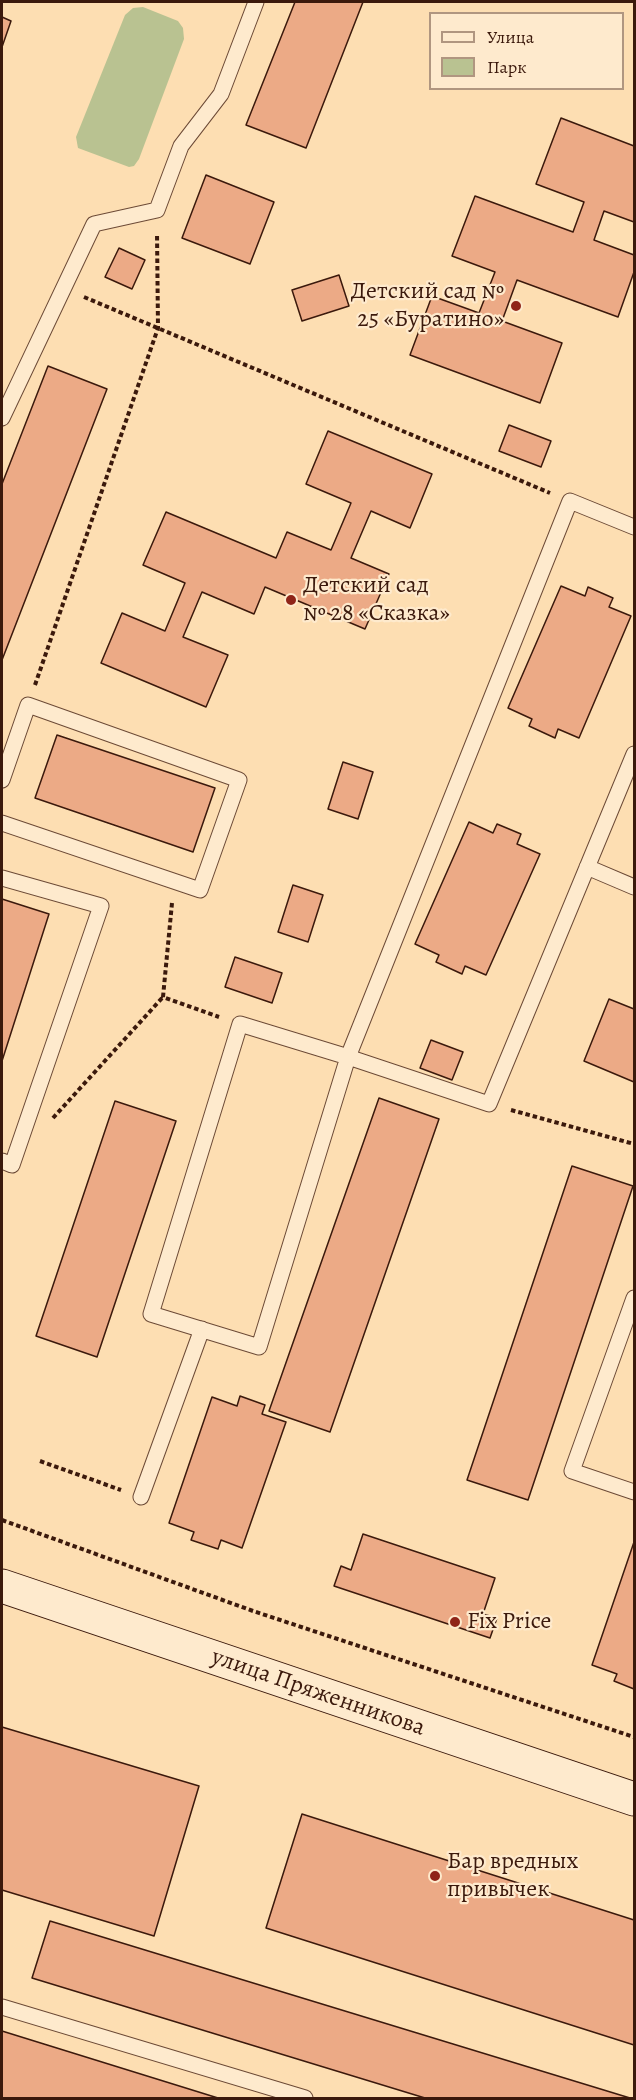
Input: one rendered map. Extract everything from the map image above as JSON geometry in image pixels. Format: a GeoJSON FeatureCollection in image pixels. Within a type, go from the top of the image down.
{"type":"FeatureCollection","features":[{"type":"Feature","properties":{"kind":"main road","name":"улица Пряженникова"},"geometry":{"type":"LineString","coordinates":[[2,1586],[634,1799]]}},
{"type":"Feature","properties":{"kind":"lane"},"geometry":{"type":"LineString","coordinates":[[2,418],[94,224],[157,210],[181,146],[221,94],[256,2]]}},
{"type":"Feature","properties":{"kind":"lane"},"geometry":{"type":"LineString","coordinates":[[634,527],[570,501],[348,1057],[259,1347],[151,1314],[240,1024],[348,1057],[489,1104],[634,754]]}},
{"type":"Feature","properties":{"kind":"lane"},"geometry":{"type":"LineString","coordinates":[[2,780],[28,705],[239,780],[200,890],[2,823]]}},
{"type":"Feature","properties":{"kind":"lane"},"geometry":{"type":"LineString","coordinates":[[587,867],[634,887]]}},
{"type":"Feature","properties":{"kind":"lane"},"geometry":{"type":"LineString","coordinates":[[2,878],[101,906],[12,1165],[2,1161]]}},
{"type":"Feature","properties":{"kind":"lane"},"geometry":{"type":"LineString","coordinates":[[634,1298],[572,1471],[634,1492]]}},
{"type":"Feature","properties":{"kind":"lane"},"geometry":{"type":"LineString","coordinates":[[141,1497],[202,1329]]}},
{"type":"Feature","properties":{"kind":"lane"},"geometry":{"type":"LineString","coordinates":[[2,2007],[305,2098]]}},
{"type":"Feature","properties":{"kind":"path"},"geometry":{"type":"LineString","coordinates":[[28,705],[158,328],[157,210]]}},
{"type":"Feature","properties":{"kind":"path"},"geometry":{"type":"LineString","coordinates":[[63,288],[570,501]]}},
{"type":"Feature","properties":{"kind":"path"},"geometry":{"type":"LineString","coordinates":[[51,1121],[163,997],[174,881]]}},
{"type":"Feature","properties":{"kind":"path"},"geometry":{"type":"LineString","coordinates":[[163,997],[240,1024]]}},
{"type":"Feature","properties":{"kind":"path"},"geometry":{"type":"LineString","coordinates":[[489,1104],[634,1144]]}},
{"type":"Feature","properties":{"kind":"path"},"geometry":{"type":"LineString","coordinates":[[40,1461],[141,1497]]}},
{"type":"Feature","properties":{"kind":"path"},"geometry":{"type":"LineString","coordinates":[[2,1520],[253,1611],[634,1737]]}},
{"type":"Feature","properties":{"kind":"green space"},"geometry":{"type":"Polygon","coordinates":[[[143,7],[178,21],[183,28],[184,39],[139,159],[134,166],[129,167],[78,148],[76,137],[125,15],[133,8],[143,7]]]}},
{"type":"Feature","properties":{"kind":"building"},"geometry":{"type":"Polygon","coordinates":[[[295,2],[363,2],[306,148],[246,125],[295,2]]]}},
{"type":"Feature","properties":{"kind":"building"},"geometry":{"type":"Polygon","coordinates":[[[2,17],[11,21],[2,47],[2,17]]]}},
{"type":"Feature","properties":{"kind":"building"},"geometry":{"type":"Polygon","coordinates":[[[561,118],[634,146],[634,222],[604,211],[594,240],[634,255],[634,272],[618,317],[517,280],[502,321],[562,343],[540,403],[410,355],[432,296],[479,313],[495,272],[452,256],[475,196],[573,232],[584,202],[536,184],[561,118]]]}},
{"type":"Feature","properties":{"kind":"building"},"geometry":{"type":"Polygon","coordinates":[[[206,175],[274,202],[250,264],[182,238],[206,175]]]}},
{"type":"Feature","properties":{"kind":"building"},"geometry":{"type":"Polygon","coordinates":[[[119,248],[145,260],[132,289],[105,277],[119,248]]]}},
{"type":"Feature","properties":{"kind":"building"},"geometry":{"type":"Polygon","coordinates":[[[339,275],[349,306],[302,321],[292,290],[339,275]]]}},
{"type":"Feature","properties":{"kind":"building"},"geometry":{"type":"Polygon","coordinates":[[[48,366],[107,389],[2,660],[2,484],[48,366]]]}},
{"type":"Feature","properties":{"kind":"building"},"geometry":{"type":"Polygon","coordinates":[[[509,425],[551,441],[541,467],[499,451],[509,425]]]}},
{"type":"Feature","properties":{"kind":"building"},"geometry":{"type":"Polygon","coordinates":[[[328,431],[432,474],[410,528],[371,511],[351,558],[389,574],[365,629],[265,587],[254,614],[202,592],[183,637],[228,655],[206,707],[101,663],[122,613],[165,631],[185,583],[143,565],[166,512],[276,558],[287,532],[331,550],[351,503],[306,484],[328,431]]]}},
{"type":"Feature","properties":{"kind":"building"},"geometry":{"type":"Polygon","coordinates":[[[561,586],[585,596],[588,587],[613,598],[609,607],[631,616],[579,738],[558,729],[555,738],[529,726],[532,719],[508,708],[561,586]]]}},
{"type":"Feature","properties":{"kind":"building"},"geometry":{"type":"Polygon","coordinates":[[[57,735],[215,788],[193,852],[35,798],[57,735]]]}},
{"type":"Feature","properties":{"kind":"building"},"geometry":{"type":"Polygon","coordinates":[[[343,762],[373,772],[358,819],[328,809],[343,762]]]}},
{"type":"Feature","properties":{"kind":"building"},"geometry":{"type":"Polygon","coordinates":[[[469,822],[493,833],[497,824],[521,834],[517,844],[540,854],[486,975],[465,966],[462,974],[436,962],[439,955],[415,944],[469,822]]]}},
{"type":"Feature","properties":{"kind":"building"},"geometry":{"type":"Polygon","coordinates":[[[293,885],[323,895],[308,942],[278,932],[293,885]]]}},
{"type":"Feature","properties":{"kind":"building"},"geometry":{"type":"Polygon","coordinates":[[[2,899],[49,914],[2,1061],[2,899]]]}},
{"type":"Feature","properties":{"kind":"building"},"geometry":{"type":"Polygon","coordinates":[[[235,957],[282,973],[272,1003],[225,987],[235,957]]]}},
{"type":"Feature","properties":{"kind":"building"},"geometry":{"type":"Polygon","coordinates":[[[609,999],[634,1009],[634,1082],[584,1061],[609,999]]]}},
{"type":"Feature","properties":{"kind":"building"},"geometry":{"type":"Polygon","coordinates":[[[431,1040],[463,1052],[452,1080],[420,1068],[431,1040]]]}},
{"type":"Feature","properties":{"kind":"building"},"geometry":{"type":"Polygon","coordinates":[[[379,1098],[439,1119],[330,1432],[269,1411],[379,1098]]]}},
{"type":"Feature","properties":{"kind":"building"},"geometry":{"type":"Polygon","coordinates":[[[115,1101],[176,1121],[97,1357],[36,1336],[115,1101]]]}},
{"type":"Feature","properties":{"kind":"building"},"geometry":{"type":"Polygon","coordinates":[[[572,1166],[633,1186],[528,1500],[467,1480],[572,1166]]]}},
{"type":"Feature","properties":{"kind":"building"},"geometry":{"type":"Polygon","coordinates":[[[240,1396],[265,1405],[262,1414],[286,1422],[242,1548],[221,1540],[218,1549],[191,1540],[194,1532],[169,1523],[212,1397],[237,1406],[240,1396]]]}},
{"type":"Feature","properties":{"kind":"building"},"geometry":{"type":"Polygon","coordinates":[[[363,1534],[495,1578],[483,1614],[497,1618],[490,1638],[334,1586],[341,1566],[351,1570],[363,1534]]]}},
{"type":"Feature","properties":{"kind":"building"},"geometry":{"type":"Polygon","coordinates":[[[634,1542],[634,1689],[614,1681],[617,1674],[592,1665],[634,1542]]]}},
{"type":"Feature","properties":{"kind":"building"},"geometry":{"type":"Polygon","coordinates":[[[2,1727],[199,1786],[154,1936],[2,1890],[2,1727]]]}},
{"type":"Feature","properties":{"kind":"building"},"geometry":{"type":"Polygon","coordinates":[[[302,1814],[634,1920],[634,2045],[266,1928],[302,1814]]]}},
{"type":"Feature","properties":{"kind":"building"},"geometry":{"type":"Polygon","coordinates":[[[50,1921],[630,2098],[425,2098],[32,1978],[50,1921]]]}},
{"type":"Feature","properties":{"kind":"building"},"geometry":{"type":"Polygon","coordinates":[[[2,2031],[218,2098],[2,2098],[2,2031]]]}},
{"type":"Feature","properties":{"kind":"place","name":"Детский сад № 25 «Буратино»"},"geometry":{"type":"Point","coordinates":[516,306]}},
{"type":"Feature","properties":{"kind":"place","name":"Детский сад № 28 «Сказка»"},"geometry":{"type":"Point","coordinates":[291,600]}},
{"type":"Feature","properties":{"kind":"place","name":"Fix Price"},"geometry":{"type":"Point","coordinates":[455,1622]}},
{"type":"Feature","properties":{"kind":"place","name":"Бар вредных привычек"},"geometry":{"type":"Point","coordinates":[435,1876]}}]}
